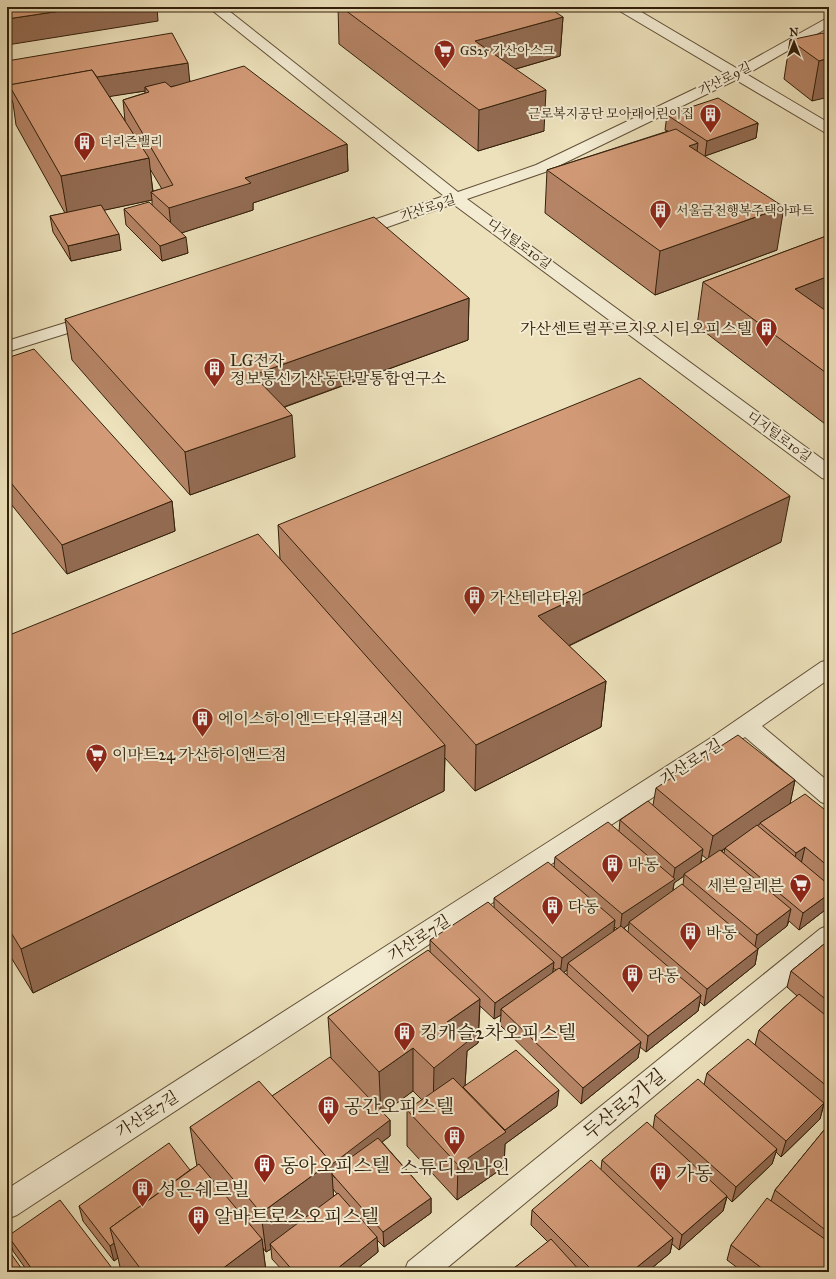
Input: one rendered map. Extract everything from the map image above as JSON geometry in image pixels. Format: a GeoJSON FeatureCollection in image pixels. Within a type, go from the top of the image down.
{"type":"FeatureCollection","features":[{"type":"Feature","properties":{"kind":"street","name":"디지털로10길"},"geometry":{"type":"LineString","coordinates":[[215,7],[457,199],[829,474]]}},
{"type":"Feature","properties":{"kind":"street"},"geometry":{"type":"LineString","coordinates":[[623,7],[829,130]]}},
{"type":"Feature","properties":{"kind":"street","name":"가산로9길"},"geometry":{"type":"LineString","coordinates":[[337,238],[457,199],[542,168],[737,74],[829,22]]}},
{"type":"Feature","properties":{"kind":"street"},"geometry":{"type":"LineString","coordinates":[[7,347],[112,313]]}},
{"type":"Feature","properties":{"kind":"street","name":"가산로7길"},"geometry":{"type":"LineString","coordinates":[[7,1204],[746,725],[829,668]]}},
{"type":"Feature","properties":{"kind":"street"},"geometry":{"type":"LineString","coordinates":[[746,725],[829,796]]}},
{"type":"Feature","properties":{"kind":"street","name":"두산로3가길"},"geometry":{"type":"LineString","coordinates":[[419,1272],[829,936]]}},
{"type":"Feature","properties":{"kind":"building"},"geometry":{"type":"Polygon","coordinates":[[[7,7],[87,7],[7,19],[7,7]]]}},
{"type":"Feature","properties":{"kind":"building"},"geometry":{"type":"Polygon","coordinates":[[[341,7],[429,7],[434,11],[447,7],[548,7],[563,17],[475,41],[546,90],[479,110],[341,7]]]}},
{"type":"Feature","properties":{"kind":"building"},"geometry":{"type":"Polygon","coordinates":[[[172,33],[188,63],[97,77],[92,70],[10,85],[7,77],[7,61],[172,33]]]}},
{"type":"Feature","properties":{"kind":"building"},"geometry":{"type":"Polygon","coordinates":[[[823,33],[829,37],[829,58],[819,61],[790,40],[823,33]]]}},
{"type":"Feature","properties":{"kind":"building"},"geometry":{"type":"Polygon","coordinates":[[[244,66],[347,144],[245,178],[251,183],[169,208],[151,192],[173,185],[123,100],[149,92],[145,87],[165,82],[171,87],[244,66]]]}},
{"type":"Feature","properties":{"kind":"building"},"geometry":{"type":"Polygon","coordinates":[[[92,70],[149,158],[61,176],[9,85],[92,70]]]}},
{"type":"Feature","properties":{"kind":"building"},"geometry":{"type":"Polygon","coordinates":[[[718,98],[758,123],[707,141],[667,115],[718,98]]]}},
{"type":"Feature","properties":{"kind":"building"},"geometry":{"type":"Polygon","coordinates":[[[676,129],[698,143],[689,146],[784,207],[660,251],[547,170],[676,129]]]}},
{"type":"Feature","properties":{"kind":"building"},"geometry":{"type":"Polygon","coordinates":[[[149,202],[186,237],[160,246],[124,209],[149,202]]]}},
{"type":"Feature","properties":{"kind":"building"},"geometry":{"type":"Polygon","coordinates":[[[101,205],[119,234],[68,246],[50,216],[101,205]]]}},
{"type":"Feature","properties":{"kind":"building","name":"LG전자 정보통신가산동단말통합연구소"},"geometry":{"type":"Polygon","coordinates":[[[374,217],[469,298],[253,375],[292,415],[185,452],[65,319],[374,217]]]}},
{"type":"Feature","properties":{"kind":"building"},"geometry":{"type":"Polygon","coordinates":[[[829,235],[829,276],[795,289],[829,313],[829,375],[703,282],[829,235]]]}},
{"type":"Feature","properties":{"kind":"building"},"geometry":{"type":"Polygon","coordinates":[[[34,349],[172,501],[62,545],[7,478],[7,358],[34,349]]]}},
{"type":"Feature","properties":{"kind":"building","name":"가산테라타워"},"geometry":{"type":"Polygon","coordinates":[[[640,378],[790,496],[538,616],[606,681],[476,745],[278,525],[640,378]]]}},
{"type":"Feature","properties":{"kind":"building","name":"에이스하이엔드타워클래식"},"geometry":{"type":"Polygon","coordinates":[[[258,534],[445,745],[21,949],[7,926],[7,636],[258,534]]]}},
{"type":"Feature","properties":{"kind":"building"},"geometry":{"type":"Polygon","coordinates":[[[738,735],[795,780],[713,836],[656,788],[738,735]]]}},
{"type":"Feature","properties":{"kind":"building"},"geometry":{"type":"Polygon","coordinates":[[[805,794],[829,813],[829,867],[805,847],[796,853],[760,823],[805,794]]]}},
{"type":"Feature","properties":{"kind":"building"},"geometry":{"type":"Polygon","coordinates":[[[648,801],[703,849],[675,868],[620,820],[648,801]]]}},
{"type":"Feature","properties":{"kind":"building","name":"마동"},"geometry":{"type":"Polygon","coordinates":[[[608,822],[675,879],[622,914],[555,857],[608,822]]]}},
{"type":"Feature","properties":{"kind":"building"},"geometry":{"type":"Polygon","coordinates":[[[757,825],[829,885],[829,894],[803,913],[725,848],[757,825]]]}},
{"type":"Feature","properties":{"kind":"building"},"geometry":{"type":"Polygon","coordinates":[[[720,850],[791,909],[757,935],[684,874],[720,850]]]}},
{"type":"Feature","properties":{"kind":"building","name":"다동"},"geometry":{"type":"Polygon","coordinates":[[[548,862],[615,920],[562,958],[494,898],[548,862]]]}},
{"type":"Feature","properties":{"kind":"building","name":"바동"},"geometry":{"type":"Polygon","coordinates":[[[682,884],[758,949],[707,989],[629,922],[682,884]]]}},
{"type":"Feature","properties":{"kind":"building"},"geometry":{"type":"Polygon","coordinates":[[[488,902],[554,962],[495,1003],[430,940],[488,902]]]}},
{"type":"Feature","properties":{"kind":"building","name":"라동"},"geometry":{"type":"Polygon","coordinates":[[[621,926],[701,995],[648,1036],[568,963],[621,926]]]}},
{"type":"Feature","properties":{"kind":"building"},"geometry":{"type":"Polygon","coordinates":[[[829,940],[829,1002],[791,971],[829,940]]]}},
{"type":"Feature","properties":{"kind":"building"},"geometry":{"type":"Polygon","coordinates":[[[428,950],[480,999],[447,1022],[467,1042],[434,1068],[413,1048],[379,1072],[328,1017],[428,950]]]}},
{"type":"Feature","properties":{"kind":"building"},"geometry":{"type":"Polygon","coordinates":[[[559,968],[641,1042],[583,1088],[501,1009],[559,968]]]}},
{"type":"Feature","properties":{"kind":"building"},"geometry":{"type":"Polygon","coordinates":[[[799,994],[829,1018],[829,1088],[759,1030],[799,994]]]}},
{"type":"Feature","properties":{"kind":"building"},"geometry":{"type":"Polygon","coordinates":[[[748,1039],[824,1103],[786,1141],[707,1073],[748,1039]]]}},
{"type":"Feature","properties":{"kind":"building"},"geometry":{"type":"Polygon","coordinates":[[[516,1050],[559,1090],[505,1130],[463,1087],[516,1050]]]}},
{"type":"Feature","properties":{"kind":"building","name":"공간오피스텔"},"geometry":{"type":"Polygon","coordinates":[[[330,1057],[390,1120],[331,1165],[331,1162],[272,1096],[330,1057]]]}},
{"type":"Feature","properties":{"kind":"building"},"geometry":{"type":"Polygon","coordinates":[[[453,1078],[506,1132],[458,1165],[407,1110],[453,1078]]]}},
{"type":"Feature","properties":{"kind":"building"},"geometry":{"type":"Polygon","coordinates":[[[698,1079],[777,1149],[736,1187],[655,1115],[698,1079]]]}},
{"type":"Feature","properties":{"kind":"building"},"geometry":{"type":"Polygon","coordinates":[[[259,1081],[331,1162],[261,1213],[190,1127],[259,1081]]]}},
{"type":"Feature","properties":{"kind":"building","name":"가동"},"geometry":{"type":"Polygon","coordinates":[[[647,1122],[727,1196],[682,1235],[602,1160],[647,1122]]]}},
{"type":"Feature","properties":{"kind":"building"},"geometry":{"type":"Polygon","coordinates":[[[829,1124],[829,1233],[775,1190],[829,1124]]]}},
{"type":"Feature","properties":{"kind":"building"},"geometry":{"type":"Polygon","coordinates":[[[378,1138],[431,1198],[383,1232],[332,1174],[332,1171],[378,1138]]]}},
{"type":"Feature","properties":{"kind":"building"},"geometry":{"type":"Polygon","coordinates":[[[169,1143],[190,1170],[110,1228],[114,1243],[110,1246],[79,1206],[169,1143]]]}},
{"type":"Feature","properties":{"kind":"building"},"geometry":{"type":"Polygon","coordinates":[[[591,1160],[673,1238],[631,1272],[594,1272],[532,1210],[591,1160]]]}},
{"type":"Feature","properties":{"kind":"building"},"geometry":{"type":"Polygon","coordinates":[[[199,1164],[262,1239],[218,1272],[143,1272],[110,1228],[199,1164]]]}},
{"type":"Feature","properties":{"kind":"building"},"geometry":{"type":"Polygon","coordinates":[[[338,1193],[377,1237],[333,1272],[294,1272],[270,1244],[338,1193]]]}},
{"type":"Feature","properties":{"kind":"building"},"geometry":{"type":"Polygon","coordinates":[[[767,1198],[829,1242],[829,1265],[824,1272],[767,1272],[731,1245],[767,1198]]]}},
{"type":"Feature","properties":{"kind":"building"},"geometry":{"type":"Polygon","coordinates":[[[60,1200],[115,1272],[34,1272],[8,1236],[60,1200]]]}},
{"type":"Feature","properties":{"kind":"building"},"geometry":{"type":"Polygon","coordinates":[[[551,1239],[581,1272],[509,1272],[551,1239]]]}},
{"type":"Feature","properties":{"kind":"building"},"geometry":{"type":"Polygon","coordinates":[[[7,1248],[24,1272],[7,1272],[7,1248]]]}},
{"type":"Feature","properties":{"kind":"place","name":"GS25 가산아스크"},"geometry":{"type":"Point","coordinates":[445,70]}},
{"type":"Feature","properties":{"kind":"place","name":"근로복지공단 모아래어린이집"},"geometry":{"type":"Point","coordinates":[710,134]}},
{"type":"Feature","properties":{"kind":"place","name":"더리즌밸리"},"geometry":{"type":"Point","coordinates":[84,162]}},
{"type":"Feature","properties":{"kind":"place","name":"서울금천행복주택아파트"},"geometry":{"type":"Point","coordinates":[660,230]}},
{"type":"Feature","properties":{"kind":"place","name":"가산센트럴푸르지오시티오피스텔"},"geometry":{"type":"Point","coordinates":[767,348]}},
{"type":"Feature","properties":{"kind":"place","name":"LG전자 정보통신가산동단말통합연구소"},"geometry":{"type":"Point","coordinates":[215,388]}},
{"type":"Feature","properties":{"kind":"place","name":"가산테라타워"},"geometry":{"type":"Point","coordinates":[475,616]}},
{"type":"Feature","properties":{"kind":"place","name":"에이스하이엔드타워클래식"},"geometry":{"type":"Point","coordinates":[203,738]}},
{"type":"Feature","properties":{"kind":"place","name":"이마트24 가산하이앤드점"},"geometry":{"type":"Point","coordinates":[97,774]}},
{"type":"Feature","properties":{"kind":"place","name":"마동"},"geometry":{"type":"Point","coordinates":[613,884]}},
{"type":"Feature","properties":{"kind":"place","name":"세븐일레븐"},"geometry":{"type":"Point","coordinates":[800,904]}},
{"type":"Feature","properties":{"kind":"place","name":"다동"},"geometry":{"type":"Point","coordinates":[553,926]}},
{"type":"Feature","properties":{"kind":"place","name":"바동"},"geometry":{"type":"Point","coordinates":[691,952]}},
{"type":"Feature","properties":{"kind":"place","name":"라동"},"geometry":{"type":"Point","coordinates":[632,994]}},
{"type":"Feature","properties":{"kind":"place","name":"킹캐슬2차오피스텔"},"geometry":{"type":"Point","coordinates":[405,1052]}},
{"type":"Feature","properties":{"kind":"place","name":"공간오피스텔"},"geometry":{"type":"Point","coordinates":[329,1126]}},
{"type":"Feature","properties":{"kind":"place","name":"스튜디오나인"},"geometry":{"type":"Point","coordinates":[455,1156]}},
{"type":"Feature","properties":{"kind":"place","name":"동아오피스텔"},"geometry":{"type":"Point","coordinates":[265,1184]}},
{"type":"Feature","properties":{"kind":"place","name":"가동"},"geometry":{"type":"Point","coordinates":[661,1192]}},
{"type":"Feature","properties":{"kind":"place","name":"성은쉐르빌"},"geometry":{"type":"Point","coordinates":[142,1208]}},
{"type":"Feature","properties":{"kind":"place","name":"알바트로스오피스텔"},"geometry":{"type":"Point","coordinates":[198,1236]}}]}
